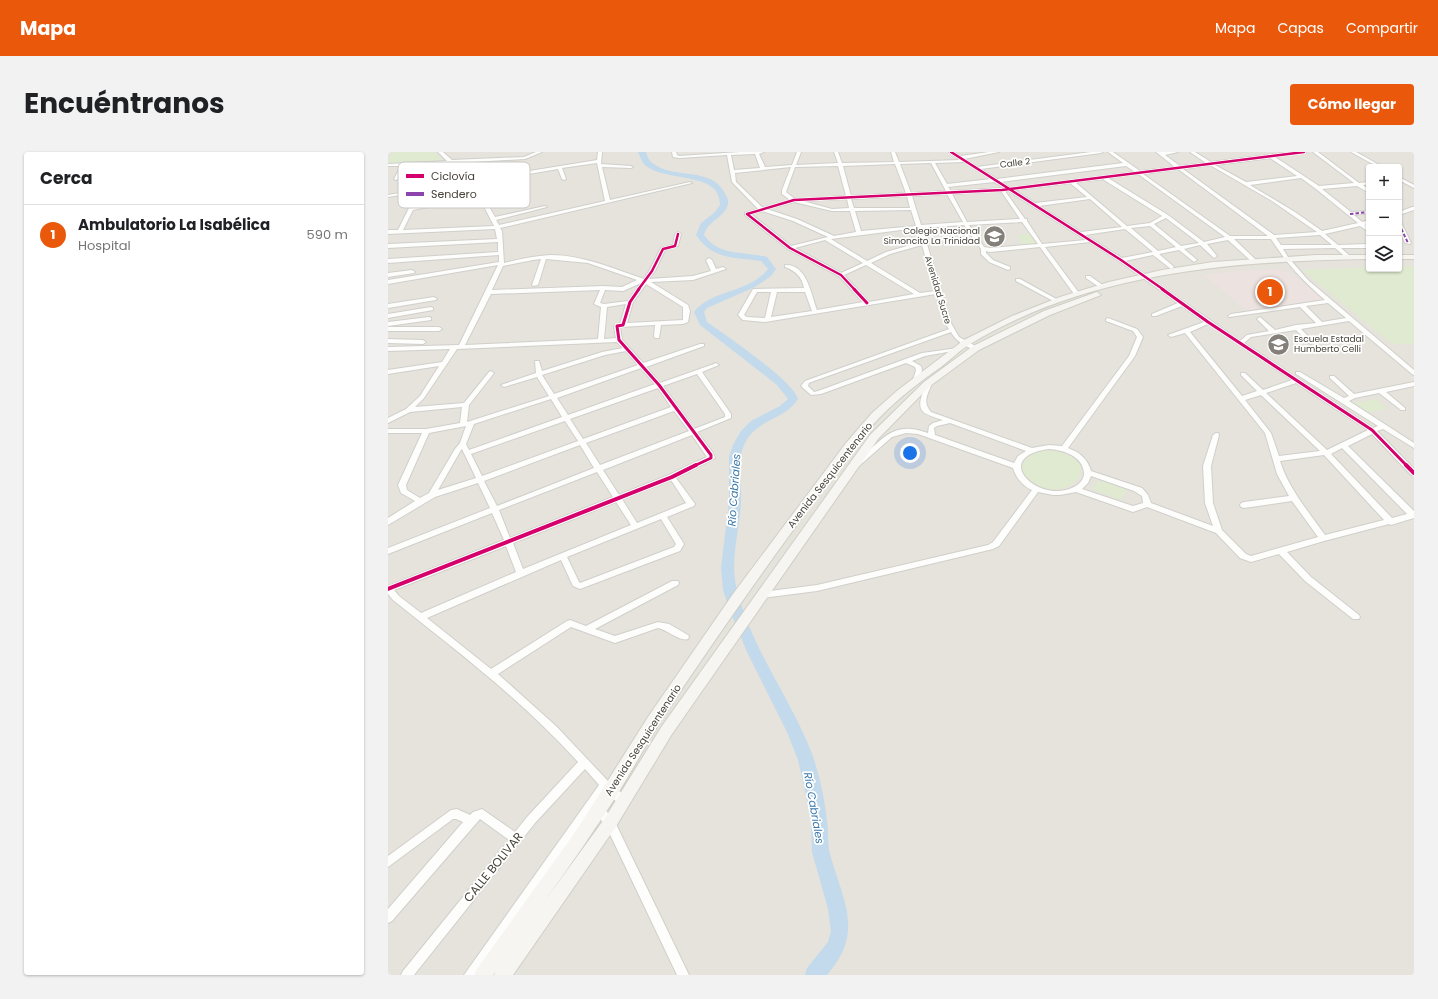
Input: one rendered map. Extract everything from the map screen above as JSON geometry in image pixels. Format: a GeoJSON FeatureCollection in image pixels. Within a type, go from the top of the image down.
{"type":"FeatureCollection","features":[{"type":"Feature","properties":{"kind":"main road","name":"Avenida Sesquicentenario"},"geometry":{"type":"LineString","coordinates":[[483,975],[598,809],[608,788],[742,591],[860,434],[889,403],[916,380],[965,343],[1003,324],[1076,293],[1101,286],[1289,261],[1366,257]]}},
{"type":"Feature","properties":{"kind":"main road"},"geometry":{"type":"LineString","coordinates":[[1402,257],[1414,257]]}},
{"type":"Feature","properties":{"kind":"main road","name":"Avenida Sesquicentenario"},"geometry":{"type":"LineString","coordinates":[[503,975],[610,823],[667,730],[730,643],[758,600],[874,437],[929,383],[976,348],[1047,313],[1086,298],[1146,279],[1189,268],[1253,260],[1366,263]]}},
{"type":"Feature","properties":{"kind":"main road"},"geometry":{"type":"LineString","coordinates":[[1402,263],[1414,262]]}},
{"type":"Feature","properties":{"kind":"street"},"geometry":{"type":"LineString","coordinates":[[440,152],[451,162],[492,160],[530,155],[540,152]]}},
{"type":"Feature","properties":{"kind":"street"},"geometry":{"type":"LineString","coordinates":[[490,152],[492,160]]}},
{"type":"Feature","properties":{"kind":"street"},"geometry":{"type":"LineString","coordinates":[[600,152],[598,163],[608,202]]}},
{"type":"Feature","properties":{"kind":"street"},"geometry":{"type":"LineString","coordinates":[[674,152],[675,156],[679,157],[762,152]]}},
{"type":"Feature","properties":{"kind":"street"},"geometry":{"type":"LineString","coordinates":[[756,152],[763,169]]}},
{"type":"Feature","properties":{"kind":"street"},"geometry":{"type":"LineString","coordinates":[[799,152],[792,166],[784,193],[794,200],[832,210],[912,209]]}},
{"type":"Feature","properties":{"kind":"street"},"geometry":{"type":"LineString","coordinates":[[836,152],[841,165],[850,210],[859,233]]}},
{"type":"Feature","properties":{"kind":"street","name":"Avenidad Sucre"},"geometry":{"type":"LineString","coordinates":[[893,152],[924,243],[951,330],[957,338],[976,348]]}},
{"type":"Feature","properties":{"kind":"street"},"geometry":{"type":"LineString","coordinates":[[951,152],[1121,260],[1146,279],[1208,322],[1242,343],[1295,381],[1372,430],[1414,473]]}},
{"type":"Feature","properties":{"kind":"street"},"geometry":{"type":"LineString","coordinates":[[732,172],[792,166],[933,163],[997,152]]}},
{"type":"Feature","properties":{"kind":"street","name":"Calle 2"},"geometry":{"type":"LineString","coordinates":[[976,168],[1101,152]]}},
{"type":"Feature","properties":{"kind":"street"},"geometry":{"type":"LineString","coordinates":[[1110,152],[1230,238],[1253,260]]}},
{"type":"Feature","properties":{"kind":"street"},"geometry":{"type":"LineString","coordinates":[[1160,153],[1176,152]]}},
{"type":"Feature","properties":{"kind":"street"},"geometry":{"type":"LineString","coordinates":[[1192,152],[1210,164],[1289,209],[1322,233],[1339,247],[1348,257]]}},
{"type":"Feature","properties":{"kind":"street"},"geometry":{"type":"LineString","coordinates":[[1264,152],[1318,188],[1366,227]]}},
{"type":"Feature","properties":{"kind":"street"},"geometry":{"type":"LineString","coordinates":[[867,303],[842,276],[790,248],[747,215],[748,213],[794,200],[950,194],[1002,190],[1106,179],[1304,152]]}},
{"type":"Feature","properties":{"kind":"street"},"geometry":{"type":"LineString","coordinates":[[1315,152],[1366,190]]}},
{"type":"Feature","properties":{"kind":"street"},"geometry":{"type":"LineString","coordinates":[[1353,152],[1375,164]]}},
{"type":"Feature","properties":{"kind":"street"},"geometry":{"type":"LineString","coordinates":[[1160,153],[1273,237],[1289,261],[1329,301],[1414,373]]}},
{"type":"Feature","properties":{"kind":"street"},"geometry":{"type":"LineString","coordinates":[[729,155],[734,182],[761,209],[795,220],[830,238],[867,264],[919,295]]}},
{"type":"Feature","properties":{"kind":"street"},"geometry":{"type":"LineString","coordinates":[[530,171],[581,162],[631,167]]}},
{"type":"Feature","properties":{"kind":"street"},"geometry":{"type":"LineString","coordinates":[[530,173],[598,163]]}},
{"type":"Feature","properties":{"kind":"street"},"geometry":{"type":"LineString","coordinates":[[933,163],[966,224],[980,246],[984,249],[1090,241]]}},
{"type":"Feature","properties":{"kind":"street"},"geometry":{"type":"LineString","coordinates":[[388,165],[398,164]]}},
{"type":"Feature","properties":{"kind":"street"},"geometry":{"type":"LineString","coordinates":[[946,186],[1128,164]]}},
{"type":"Feature","properties":{"kind":"street"},"geometry":{"type":"LineString","coordinates":[[560,168],[564,179]]}},
{"type":"Feature","properties":{"kind":"street"},"geometry":{"type":"LineString","coordinates":[[396,179],[398,175]]}},
{"type":"Feature","properties":{"kind":"street"},"geometry":{"type":"LineString","coordinates":[[1245,184],[1301,177]]}},
{"type":"Feature","properties":{"kind":"street"},"geometry":{"type":"LineString","coordinates":[[1106,179],[1166,216],[1203,244],[1214,256]]}},
{"type":"Feature","properties":{"kind":"street"},"geometry":{"type":"LineString","coordinates":[[1402,180],[1414,179]]}},
{"type":"Feature","properties":{"kind":"street"},"geometry":{"type":"LineString","coordinates":[[1402,181],[1414,187]]}},
{"type":"Feature","properties":{"kind":"street"},"geometry":{"type":"LineString","coordinates":[[1072,182],[1171,267]]}},
{"type":"Feature","properties":{"kind":"street"},"geometry":{"type":"LineString","coordinates":[[388,232],[497,227],[690,183]]}},
{"type":"Feature","properties":{"kind":"street"},"geometry":{"type":"LineString","coordinates":[[1318,188],[1366,183]]}},
{"type":"Feature","properties":{"kind":"street"},"geometry":{"type":"LineString","coordinates":[[1002,190],[1025,220],[1061,275],[1076,293]]}},
{"type":"Feature","properties":{"kind":"street"},"geometry":{"type":"LineString","coordinates":[[388,196],[398,194]]}},
{"type":"Feature","properties":{"kind":"street"},"geometry":{"type":"LineString","coordinates":[[1033,205],[1090,198]]}},
{"type":"Feature","properties":{"kind":"street"},"geometry":{"type":"LineString","coordinates":[[493,219],[545,207]]}},
{"type":"Feature","properties":{"kind":"street"},"geometry":{"type":"LineString","coordinates":[[400,231],[411,209],[416,208]]}},
{"type":"Feature","properties":{"kind":"street"},"geometry":{"type":"LineString","coordinates":[[388,421],[408,410],[422,397],[443,364],[458,347],[489,292],[501,264],[501,253],[497,227],[487,208]]}},
{"type":"Feature","properties":{"kind":"street"},"geometry":{"type":"LineString","coordinates":[[1402,211],[1414,208]]}},
{"type":"Feature","properties":{"kind":"street"},"geometry":{"type":"LineString","coordinates":[[1350,214],[1366,212]]}},
{"type":"Feature","properties":{"kind":"street"},"geometry":{"type":"LineString","coordinates":[[1080,234],[1126,229],[1151,224],[1166,216]]}},
{"type":"Feature","properties":{"kind":"street"},"geometry":{"type":"LineString","coordinates":[[790,248],[830,238],[859,233],[918,226],[1025,220]]}},
{"type":"Feature","properties":{"kind":"street"},"geometry":{"type":"LineString","coordinates":[[1121,260],[1230,238],[1273,237],[1322,233],[1366,223]]}},
{"type":"Feature","properties":{"kind":"street"},"geometry":{"type":"LineString","coordinates":[[1151,224],[1194,260]]}},
{"type":"Feature","properties":{"kind":"street"},"geometry":{"type":"LineString","coordinates":[[1402,230],[1408,243]]}},
{"type":"Feature","properties":{"kind":"street"},"geometry":{"type":"LineString","coordinates":[[623,801],[608,788],[553,729],[492,673],[396,598],[388,589],[672,477],[711,458],[711,455],[659,385],[643,365],[619,340],[620,326],[630,302],[644,280],[652,271],[664,248],[675,246],[678,234]]}},
{"type":"Feature","properties":{"kind":"street"},"geometry":{"type":"LineString","coordinates":[[388,246],[500,240]]}},
{"type":"Feature","properties":{"kind":"street"},"geometry":{"type":"LineString","coordinates":[[842,276],[896,250],[924,243]]}},
{"type":"Feature","properties":{"kind":"street"},"geometry":{"type":"LineString","coordinates":[[1280,248],[1366,246]]}},
{"type":"Feature","properties":{"kind":"street"},"geometry":{"type":"LineString","coordinates":[[984,249],[983,253],[985,257],[1008,268]]}},
{"type":"Feature","properties":{"kind":"street"},"geometry":{"type":"LineString","coordinates":[[388,261],[501,253]]}},
{"type":"Feature","properties":{"kind":"street"},"geometry":{"type":"LineString","coordinates":[[535,284],[544,258]]}},
{"type":"Feature","properties":{"kind":"street"},"geometry":{"type":"LineString","coordinates":[[388,282],[544,258],[568,258],[589,262],[644,280],[686,306],[687,310],[685,322],[602,327]]}},
{"type":"Feature","properties":{"kind":"street"},"geometry":{"type":"LineString","coordinates":[[709,260],[714,272]]}},
{"type":"Feature","properties":{"kind":"street"},"geometry":{"type":"LineString","coordinates":[[787,266],[793,267],[803,276],[806,290],[815,311]]}},
{"type":"Feature","properties":{"kind":"street"},"geometry":{"type":"LineString","coordinates":[[489,292],[603,288],[626,289],[644,280],[693,278],[723,269]]}},
{"type":"Feature","properties":{"kind":"street"},"geometry":{"type":"LineString","coordinates":[[388,275],[412,272]]}},
{"type":"Feature","properties":{"kind":"street"},"geometry":{"type":"LineString","coordinates":[[1088,276],[1101,286]]}},
{"type":"Feature","properties":{"kind":"street"},"geometry":{"type":"LineString","coordinates":[[1018,280],[1057,301]]}},
{"type":"Feature","properties":{"kind":"street"},"geometry":{"type":"LineString","coordinates":[[603,288],[597,304],[604,306],[630,302]]}},
{"type":"Feature","properties":{"kind":"street"},"geometry":{"type":"LineString","coordinates":[[806,290],[755,290],[741,315],[742,318],[753,321],[939,292]]}},
{"type":"Feature","properties":{"kind":"street"},"geometry":{"type":"LineString","coordinates":[[768,318],[774,291]]}},
{"type":"Feature","properties":{"kind":"street"},"geometry":{"type":"LineString","coordinates":[[388,306],[434,299]]}},
{"type":"Feature","properties":{"kind":"street"},"geometry":{"type":"LineString","coordinates":[[1231,316],[1329,301]]}},
{"type":"Feature","properties":{"kind":"street"},"geometry":{"type":"LineString","coordinates":[[1154,315],[1182,304]]}},
{"type":"Feature","properties":{"kind":"street"},"geometry":{"type":"LineString","coordinates":[[1301,305],[1320,323]]}},
{"type":"Feature","properties":{"kind":"street"},"geometry":{"type":"LineString","coordinates":[[601,340],[604,306]]}},
{"type":"Feature","properties":{"kind":"street"},"geometry":{"type":"LineString","coordinates":[[388,316],[431,309]]}},
{"type":"Feature","properties":{"kind":"street"},"geometry":{"type":"LineString","coordinates":[[388,324],[429,319]]}},
{"type":"Feature","properties":{"kind":"street"},"geometry":{"type":"LineString","coordinates":[[1260,319],[1273,331]]}},
{"type":"Feature","properties":{"kind":"street"},"geometry":{"type":"LineString","coordinates":[[1242,343],[1247,336],[1350,319]]}},
{"type":"Feature","properties":{"kind":"street"},"geometry":{"type":"LineString","coordinates":[[1064,449],[1132,356],[1140,338],[1135,330],[1108,320]]}},
{"type":"Feature","properties":{"kind":"street"},"geometry":{"type":"LineString","coordinates":[[1171,335],[1208,322]]}},
{"type":"Feature","properties":{"kind":"street"},"geometry":{"type":"LineString","coordinates":[[658,324],[658,337]]}},
{"type":"Feature","properties":{"kind":"street"},"geometry":{"type":"LineString","coordinates":[[1296,327],[1311,342]]}},
{"type":"Feature","properties":{"kind":"street"},"geometry":{"type":"LineString","coordinates":[[388,329],[439,329]]}},
{"type":"Feature","properties":{"kind":"street"},"geometry":{"type":"LineString","coordinates":[[951,330],[812,380],[807,382],[804,386],[813,394],[819,393],[924,354],[956,349]]}},
{"type":"Feature","properties":{"kind":"street"},"geometry":{"type":"LineString","coordinates":[[1186,331],[1268,433],[1281,474],[1294,498],[1323,538]]}},
{"type":"Feature","properties":{"kind":"street"},"geometry":{"type":"LineString","coordinates":[[388,349],[619,340]]}},
{"type":"Feature","properties":{"kind":"street"},"geometry":{"type":"LineString","coordinates":[[388,341],[423,342]]}},
{"type":"Feature","properties":{"kind":"street"},"geometry":{"type":"LineString","coordinates":[[388,431],[426,430],[467,423],[552,397],[702,345]]}},
{"type":"Feature","properties":{"kind":"street"},"geometry":{"type":"LineString","coordinates":[[504,385],[604,353],[627,349]]}},
{"type":"Feature","properties":{"kind":"street"},"geometry":{"type":"LineString","coordinates":[[906,360],[918,366],[919,370],[916,380]]}},
{"type":"Feature","properties":{"kind":"street"},"geometry":{"type":"LineString","coordinates":[[537,362],[539,375],[552,397],[568,418],[616,499],[636,527]]}},
{"type":"Feature","properties":{"kind":"street"},"geometry":{"type":"LineString","coordinates":[[388,372],[443,364]]}},
{"type":"Feature","properties":{"kind":"street"},"geometry":{"type":"LineString","coordinates":[[467,454],[716,365]]}},
{"type":"Feature","properties":{"kind":"street"},"geometry":{"type":"LineString","coordinates":[[388,551],[729,417],[698,372]]}},
{"type":"Feature","properties":{"kind":"street"},"geometry":{"type":"LineString","coordinates":[[432,495],[450,461],[463,444],[467,423],[466,405],[491,373]]}},
{"type":"Feature","properties":{"kind":"street"},"geometry":{"type":"LineString","coordinates":[[1298,373],[1344,400],[1414,446]]}},
{"type":"Feature","properties":{"kind":"street"},"geometry":{"type":"LineString","coordinates":[[1243,374],[1326,453],[1391,522]]}},
{"type":"Feature","properties":{"kind":"street"},"geometry":{"type":"LineString","coordinates":[[1332,377],[1353,396]]}},
{"type":"Feature","properties":{"kind":"street"},"geometry":{"type":"LineString","coordinates":[[1241,398],[1295,381]]}},
{"type":"Feature","properties":{"kind":"street"},"geometry":{"type":"LineString","coordinates":[[929,383],[922,402],[924,408],[929,413],[1030,450]]}},
{"type":"Feature","properties":{"kind":"street"},"geometry":{"type":"LineString","coordinates":[[1344,400],[1353,396],[1414,384]]}},
{"type":"Feature","properties":{"kind":"street"},"geometry":{"type":"LineString","coordinates":[[1381,391],[1403,409]]}},
{"type":"Feature","properties":{"kind":"street"},"geometry":{"type":"LineString","coordinates":[[408,410],[466,405]]}},
{"type":"Feature","properties":{"kind":"street"},"geometry":{"type":"LineString","coordinates":[[388,522],[432,495],[479,480],[675,408]]}},
{"type":"Feature","properties":{"kind":"street"},"geometry":{"type":"LineString","coordinates":[[932,436],[931,427],[935,424],[950,421]]}},
{"type":"Feature","properties":{"kind":"street"},"geometry":{"type":"LineString","coordinates":[[1276,459],[1326,453],[1383,426]]}},
{"type":"Feature","properties":{"kind":"street"},"geometry":{"type":"LineString","coordinates":[[420,501],[404,491],[402,485],[426,430]]}},
{"type":"Feature","properties":{"kind":"street"},"geometry":{"type":"LineString","coordinates":[[854,466],[865,458],[886,436],[895,432],[906,430],[932,436],[1017,467]]}},
{"type":"Feature","properties":{"kind":"street"},"geometry":{"type":"LineString","coordinates":[[1216,436],[1207,466],[1209,503],[1219,531],[1243,556],[1251,559],[1323,538],[1391,522],[1413,515],[1343,445]]}},
{"type":"Feature","properties":{"kind":"street"},"geometry":{"type":"LineString","coordinates":[[463,444],[509,541],[521,573]]}},
{"type":"Feature","properties":{"kind":"street"},"geometry":{"type":"LineString","coordinates":[[1049,447],[1064,449],[1080,457],[1086,464],[1088,472],[1086,480],[1076,488],[1060,493],[1037,489],[1027,484],[1020,478],[1017,463],[1021,456],[1030,450],[1049,447]]}},
{"type":"Feature","properties":{"kind":"street"},"geometry":{"type":"LineString","coordinates":[[1088,472],[1137,488],[1147,499],[1147,504]]}},
{"type":"Feature","properties":{"kind":"street"},"geometry":{"type":"LineString","coordinates":[[420,617],[521,573],[691,504],[672,477]]}},
{"type":"Feature","properties":{"kind":"street"},"geometry":{"type":"LineString","coordinates":[[1076,488],[1133,508],[1147,504],[1219,531]]}},
{"type":"Feature","properties":{"kind":"street"},"geometry":{"type":"LineString","coordinates":[[758,600],[817,588],[990,547],[996,544],[1037,489]]}},
{"type":"Feature","properties":{"kind":"street"},"geometry":{"type":"LineString","coordinates":[[1244,505],[1294,498]]}},
{"type":"Feature","properties":{"kind":"street"},"geometry":{"type":"LineString","coordinates":[[563,557],[576,584],[580,586],[677,548],[680,544],[663,516]]}},
{"type":"Feature","properties":{"kind":"street"},"geometry":{"type":"LineString","coordinates":[[1281,550],[1308,578],[1356,617]]}},
{"type":"Feature","properties":{"kind":"street"},"geometry":{"type":"LineString","coordinates":[[586,629],[675,583]]}},
{"type":"Feature","properties":{"kind":"street"},"geometry":{"type":"LineString","coordinates":[[492,673],[570,623],[615,640],[658,625],[666,626],[685,637]]}},
{"type":"Feature","properties":{"kind":"street","name":"CALLE BOLIVAR"},"geometry":{"type":"LineString","coordinates":[[407,975],[550,798],[584,763]]}},
{"type":"Feature","properties":{"kind":"street","name":"Avenida Sesquicentenario"},"geometry":{"type":"LineString","coordinates":[[470,975],[608,788]]}},
{"type":"Feature","properties":{"kind":"street"},"geometry":{"type":"LineString","coordinates":[[598,809],[610,823],[683,975]]}},
{"type":"Feature","properties":{"kind":"street"},"geometry":{"type":"LineString","coordinates":[[388,862],[451,815],[457,814],[470,821]]}},
{"type":"Feature","properties":{"kind":"street"},"geometry":{"type":"LineString","coordinates":[[388,917],[470,821],[477,815],[482,814],[516,839]]}},
{"type":"Feature","properties":{"kind":"shaded area"},"geometry":{"type":"Polygon","coordinates":[[[388,152],[1414,152],[1414,975],[388,975],[388,152]]]}},
{"type":"Feature","properties":{"kind":"shaded area"},"geometry":{"type":"Polygon","coordinates":[[[1274,269],[1292,273],[1324,301],[1249,312],[1204,275],[1249,270],[1274,269]]]}},
{"type":"Feature","properties":{"kind":"green space"},"geometry":{"type":"Polygon","coordinates":[[[393,152],[434,152],[443,161],[398,162],[398,163],[388,164],[388,160],[393,152]]]}},
{"type":"Feature","properties":{"kind":"green space"},"geometry":{"type":"Polygon","coordinates":[[[1030,234],[1038,244],[1024,246],[1017,235],[1030,234]]]}},
{"type":"Feature","properties":{"kind":"green space"},"geometry":{"type":"Polygon","coordinates":[[[1402,266],[1414,266],[1414,344],[1392,344],[1302,270],[1366,267],[1366,272],[1402,272],[1402,266]]]}},
{"type":"Feature","properties":{"kind":"green space"},"geometry":{"type":"Polygon","coordinates":[[[1377,399],[1387,409],[1363,413],[1353,403],[1377,399]]]}},
{"type":"Feature","properties":{"kind":"green space"},"geometry":{"type":"Polygon","coordinates":[[[1050,450],[1069,455],[1079,463],[1081,471],[1077,479],[1069,486],[1058,489],[1044,488],[1031,481],[1025,475],[1022,469],[1026,460],[1037,453],[1050,450]]]}},
{"type":"Feature","properties":{"kind":"green space"},"geometry":{"type":"Polygon","coordinates":[[[1099,480],[1127,490],[1121,500],[1092,489],[1099,480]]]}},
{"type":"Feature","properties":{"kind":"waterway","name":"Río Cabriales"},"geometry":{"type":"LineString","coordinates":[[642,152],[646,162],[656,169],[668,173],[696,178],[709,182],[719,188],[724,199],[724,205],[722,209],[701,229],[700,235],[705,243],[720,252],[737,256],[764,259],[768,262],[772,269],[768,275],[761,280],[704,306],[699,312],[703,323],[781,383],[792,395],[793,399],[787,406],[767,416],[750,428],[745,433],[738,445],[734,470],[735,502],[727,568],[730,590],[745,632],[785,712],[803,752],[812,786],[819,821],[821,852],[834,896],[840,931],[835,949],[814,975]]}},
{"type":"Feature","properties":{"kind":"marked path"},"geometry":{"type":"LineString","coordinates":[[1350,214],[1366,212]]}},
{"type":"Feature","properties":{"kind":"marked path"},"geometry":{"type":"LineString","coordinates":[[1402,230],[1408,243]]}},
{"type":"Feature","properties":{"kind":"cycle path"},"geometry":{"type":"LineString","coordinates":[[951,152],[1121,260],[1208,322],[1372,430],[1414,473]]}},
{"type":"Feature","properties":{"kind":"cycle path"},"geometry":{"type":"LineString","coordinates":[[867,303],[841,275],[790,248],[747,214],[794,200],[1002,190],[1304,152]]}},
{"type":"Feature","properties":{"kind":"cycle path"},"geometry":{"type":"LineString","coordinates":[[388,589],[672,477],[711,458],[711,455],[659,385],[619,340],[617,326],[623,325],[630,302],[652,271],[663,249],[675,246],[678,234]]}},
{"type":"Feature","properties":{"kind":"place","name":"Colegio Nacional Simoncito La Trinidad"},"geometry":{"type":"Point","coordinates":[995,236]}},
{"type":"Feature","properties":{"kind":"place","name":"Ambulatorio La Isabélica"},"geometry":{"type":"Point","coordinates":[1270,292]}},
{"type":"Feature","properties":{"kind":"place","name":"Escuela Estadal Humberto Celli"},"geometry":{"type":"Point","coordinates":[1278,344]}}]}
